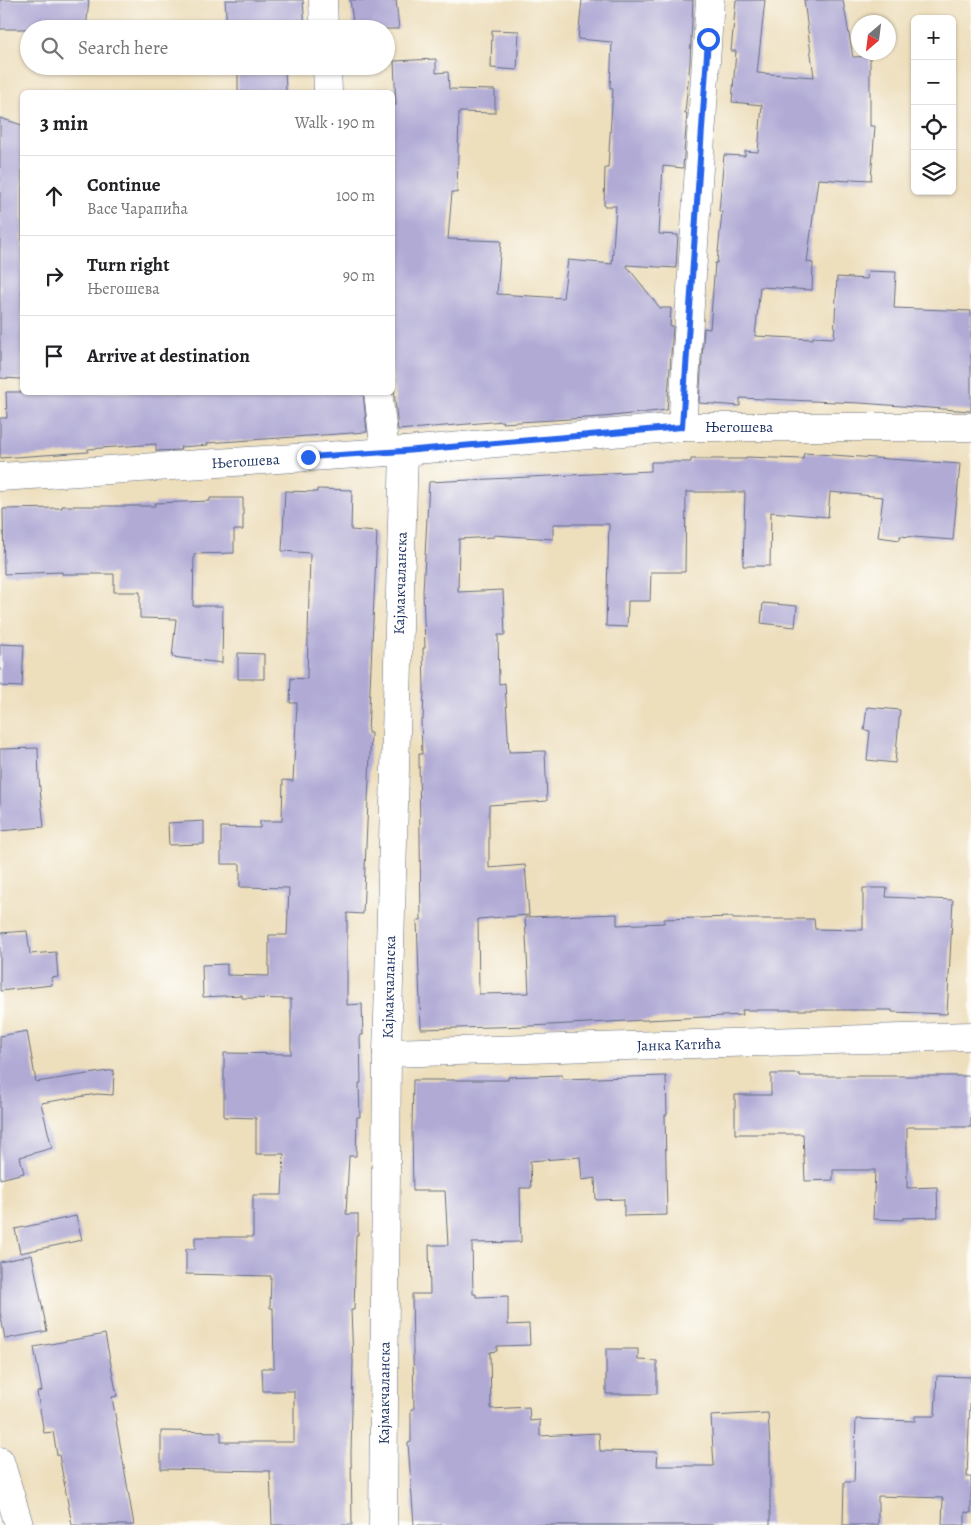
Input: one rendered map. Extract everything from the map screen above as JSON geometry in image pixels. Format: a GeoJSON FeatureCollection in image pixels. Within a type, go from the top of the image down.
{"type":"FeatureCollection","features":[{"type":"Feature","properties":{"kind":"street"},"geometry":{"type":"LineString","coordinates":[[323,0],[324,20]]}},
{"type":"Feature","properties":{"kind":"street"},"geometry":{"type":"LineString","coordinates":[[682,427],[710,0]]}},
{"type":"Feature","properties":{"kind":"street"},"geometry":{"type":"LineString","coordinates":[[327,75],[328,90]]}},
{"type":"Feature","properties":{"kind":"street","name":"Кајмакчаланска"},"geometry":{"type":"LineString","coordinates":[[379,395],[394,452],[383,1525]]}},
{"type":"Feature","properties":{"kind":"street","name":"Његошева"},"geometry":{"type":"LineString","coordinates":[[0,477],[394,452],[682,427],[971,427]]}},
{"type":"Feature","properties":{"kind":"street","name":"Јанка Катића"},"geometry":{"type":"LineString","coordinates":[[387,1053],[971,1036]]}},
{"type":"Feature","properties":{"kind":"street"},"geometry":{"type":"LineString","coordinates":[[0,1460],[19,1525]]}},
{"type":"Feature","properties":{"kind":"building"},"geometry":{"type":"Polygon","coordinates":[[[0,0],[89,0],[87,20],[20,20],[20,29],[0,29],[0,0]]]}},
{"type":"Feature","properties":{"kind":"building"},"geometry":{"type":"Polygon","coordinates":[[[225,0],[303,0],[304,20],[226,20],[225,0]]]}},
{"type":"Feature","properties":{"kind":"building"},"geometry":{"type":"Polygon","coordinates":[[[350,0],[396,0],[399,29],[395,29],[395,20],[353,20],[350,0]]]}},
{"type":"Feature","properties":{"kind":"building"},"geometry":{"type":"Polygon","coordinates":[[[582,0],[693,0],[683,168],[663,166],[659,234],[678,235],[676,268],[626,265],[660,308],[671,308],[670,326],[673,326],[667,410],[603,417],[502,423],[503,421],[398,430],[395,395],[395,61],[436,59],[436,73],[448,72],[449,89],[495,90],[495,113],[459,112],[457,193],[452,192],[448,239],[501,241],[497,294],[563,298],[568,260],[612,264],[616,206],[604,206],[605,168],[608,168],[613,88],[610,88],[612,42],[578,39],[582,0]]]}},
{"type":"Feature","properties":{"kind":"building"},"geometry":{"type":"Polygon","coordinates":[[[736,0],[765,0],[757,73],[814,77],[804,0],[843,0],[851,46],[851,60],[870,60],[870,126],[875,126],[871,180],[818,179],[807,262],[813,263],[812,290],[760,287],[755,336],[813,339],[813,337],[834,338],[837,277],[867,279],[868,271],[896,272],[894,308],[971,311],[971,411],[860,403],[740,398],[740,406],[699,403],[704,328],[710,329],[715,263],[717,263],[722,212],[719,211],[724,155],[745,156],[745,151],[758,152],[762,105],[732,102],[736,51],[731,51],[736,0]]]}},
{"type":"Feature","properties":{"kind":"building"},"geometry":{"type":"Polygon","coordinates":[[[492,30],[519,31],[517,70],[491,68],[492,30]]]}},
{"type":"Feature","properties":{"kind":"building"},"geometry":{"type":"Polygon","coordinates":[[[238,75],[285,75],[286,90],[238,90],[238,75]]]}},
{"type":"Feature","properties":{"kind":"building"},"geometry":{"type":"Polygon","coordinates":[[[0,118],[20,124],[20,379],[0,378],[0,118]]]}},
{"type":"Feature","properties":{"kind":"building"},"geometry":{"type":"Polygon","coordinates":[[[6,392],[20,392],[20,395],[363,395],[367,432],[207,443],[208,445],[180,447],[181,450],[156,451],[156,444],[88,449],[88,452],[0,458],[0,418],[7,418],[6,392]]]}},
{"type":"Feature","properties":{"kind":"building"},"geometry":{"type":"Polygon","coordinates":[[[804,453],[960,464],[953,540],[900,536],[900,540],[878,537],[883,497],[830,492],[828,517],[771,512],[770,566],[743,566],[745,492],[686,492],[685,572],[651,572],[650,601],[628,601],[627,627],[606,626],[609,524],[553,524],[553,539],[494,535],[494,537],[459,539],[458,592],[503,590],[505,635],[498,635],[499,684],[505,683],[509,752],[545,751],[547,801],[489,805],[489,868],[525,865],[529,915],[478,919],[479,994],[529,993],[525,917],[617,914],[617,925],[664,923],[664,919],[733,917],[733,919],[814,919],[815,929],[863,930],[863,888],[887,888],[886,897],[953,900],[947,1014],[892,1012],[892,1010],[742,1010],[743,1015],[530,1026],[421,1029],[417,920],[421,920],[419,754],[422,754],[423,648],[425,648],[423,592],[429,482],[651,471],[651,462],[691,462],[691,459],[746,459],[746,457],[803,459],[804,453]]]}},
{"type":"Feature","properties":{"kind":"building"},"geometry":{"type":"Polygon","coordinates":[[[317,489],[352,490],[351,530],[377,532],[368,733],[371,733],[363,914],[347,913],[347,1005],[362,1004],[363,1035],[360,1035],[360,1117],[357,1117],[356,1156],[349,1156],[346,1214],[358,1214],[354,1310],[351,1310],[353,1361],[352,1525],[272,1525],[270,1471],[161,1469],[161,1431],[221,1432],[221,1442],[294,1442],[294,1391],[263,1391],[262,1368],[274,1368],[273,1308],[270,1308],[271,1276],[186,1274],[186,1249],[195,1249],[195,1237],[253,1237],[253,1195],[282,1195],[284,1154],[256,1154],[256,1118],[224,1117],[224,1053],[291,1054],[291,999],[242,998],[242,995],[203,997],[202,965],[227,964],[227,975],[269,976],[269,935],[287,935],[289,888],[240,887],[240,864],[221,864],[221,827],[260,828],[260,821],[282,821],[283,780],[293,781],[297,703],[290,703],[291,678],[307,679],[310,553],[282,551],[285,491],[317,492],[317,489]]]}},
{"type":"Feature","properties":{"kind":"building"},"geometry":{"type":"Polygon","coordinates":[[[210,498],[243,498],[243,530],[234,530],[234,553],[194,554],[193,606],[223,606],[222,663],[172,657],[176,619],[140,618],[140,592],[114,592],[114,574],[62,574],[62,572],[4,574],[3,509],[62,508],[62,506],[155,506],[155,503],[210,501],[210,498]]]}},
{"type":"Feature","properties":{"kind":"building"},"geometry":{"type":"Polygon","coordinates":[[[763,603],[797,606],[795,627],[761,623],[763,603]]]}},
{"type":"Feature","properties":{"kind":"building"},"geometry":{"type":"Polygon","coordinates":[[[0,644],[24,645],[22,687],[0,686],[0,644]]]}},
{"type":"Feature","properties":{"kind":"building"},"geometry":{"type":"Polygon","coordinates":[[[238,653],[264,654],[264,679],[238,679],[238,653]]]}},
{"type":"Feature","properties":{"kind":"building"},"geometry":{"type":"Polygon","coordinates":[[[867,707],[900,710],[895,763],[867,760],[870,731],[864,730],[867,707]]]}},
{"type":"Feature","properties":{"kind":"building"},"geometry":{"type":"Polygon","coordinates":[[[38,748],[44,827],[0,831],[0,749],[38,748]]]}},
{"type":"Feature","properties":{"kind":"building"},"geometry":{"type":"Polygon","coordinates":[[[204,821],[204,844],[169,845],[168,823],[204,821]]]}},
{"type":"Feature","properties":{"kind":"building"},"geometry":{"type":"Polygon","coordinates":[[[27,931],[30,954],[56,952],[58,977],[51,978],[52,985],[0,991],[0,933],[27,931]]]}},
{"type":"Feature","properties":{"kind":"building"},"geometry":{"type":"Polygon","coordinates":[[[27,1031],[36,1082],[114,1070],[113,1095],[97,1094],[41,1103],[52,1148],[20,1157],[24,1173],[0,1179],[0,1036],[27,1031]]]}},
{"type":"Feature","properties":{"kind":"building"},"geometry":{"type":"Polygon","coordinates":[[[771,1074],[800,1074],[800,1076],[971,1076],[971,1127],[907,1127],[907,1188],[937,1187],[938,1217],[903,1218],[903,1220],[873,1219],[875,1170],[833,1170],[833,1180],[805,1181],[803,1134],[735,1134],[735,1095],[771,1095],[771,1074]]]}},
{"type":"Feature","properties":{"kind":"building"},"geometry":{"type":"Polygon","coordinates":[[[562,1075],[562,1079],[666,1076],[667,1215],[624,1216],[624,1199],[596,1200],[595,1178],[582,1180],[580,1157],[530,1161],[531,1188],[520,1188],[521,1242],[472,1243],[473,1294],[476,1294],[476,1297],[508,1296],[508,1325],[529,1324],[530,1345],[497,1346],[497,1351],[490,1352],[491,1409],[529,1407],[530,1421],[540,1420],[540,1436],[599,1433],[600,1451],[658,1452],[657,1466],[714,1466],[711,1416],[768,1413],[770,1525],[414,1525],[408,1443],[411,1442],[411,1409],[414,1409],[412,1294],[430,1294],[429,1245],[448,1245],[445,1191],[413,1191],[413,1080],[508,1080],[508,1077],[562,1075]]]}},
{"type":"Feature","properties":{"kind":"building"},"geometry":{"type":"Polygon","coordinates":[[[76,1216],[82,1240],[20,1253],[15,1229],[76,1216]]]}},
{"type":"Feature","properties":{"kind":"building"},"geometry":{"type":"Polygon","coordinates":[[[32,1255],[47,1331],[5,1339],[0,1312],[0,1262],[32,1255]]]}},
{"type":"Feature","properties":{"kind":"building"},"geometry":{"type":"Polygon","coordinates":[[[105,1334],[117,1396],[112,1397],[134,1525],[72,1525],[53,1432],[44,1433],[37,1392],[42,1391],[34,1347],[105,1334]]]}},
{"type":"Feature","properties":{"kind":"building"},"geometry":{"type":"Polygon","coordinates":[[[606,1349],[638,1349],[638,1360],[657,1361],[657,1394],[606,1394],[606,1349]]]}},
{"type":"Feature","properties":{"kind":"building"},"geometry":{"type":"Polygon","coordinates":[[[937,1376],[971,1377],[967,1477],[971,1477],[971,1513],[965,1512],[965,1525],[942,1525],[943,1498],[878,1496],[878,1525],[843,1525],[844,1482],[854,1482],[856,1419],[915,1421],[915,1416],[935,1416],[937,1376]]]}},
{"type":"Feature","properties":{"kind":"route"},"geometry":{"type":"LineString","coordinates":[[308,457],[404,451],[682,427],[708,39]]}}]}
